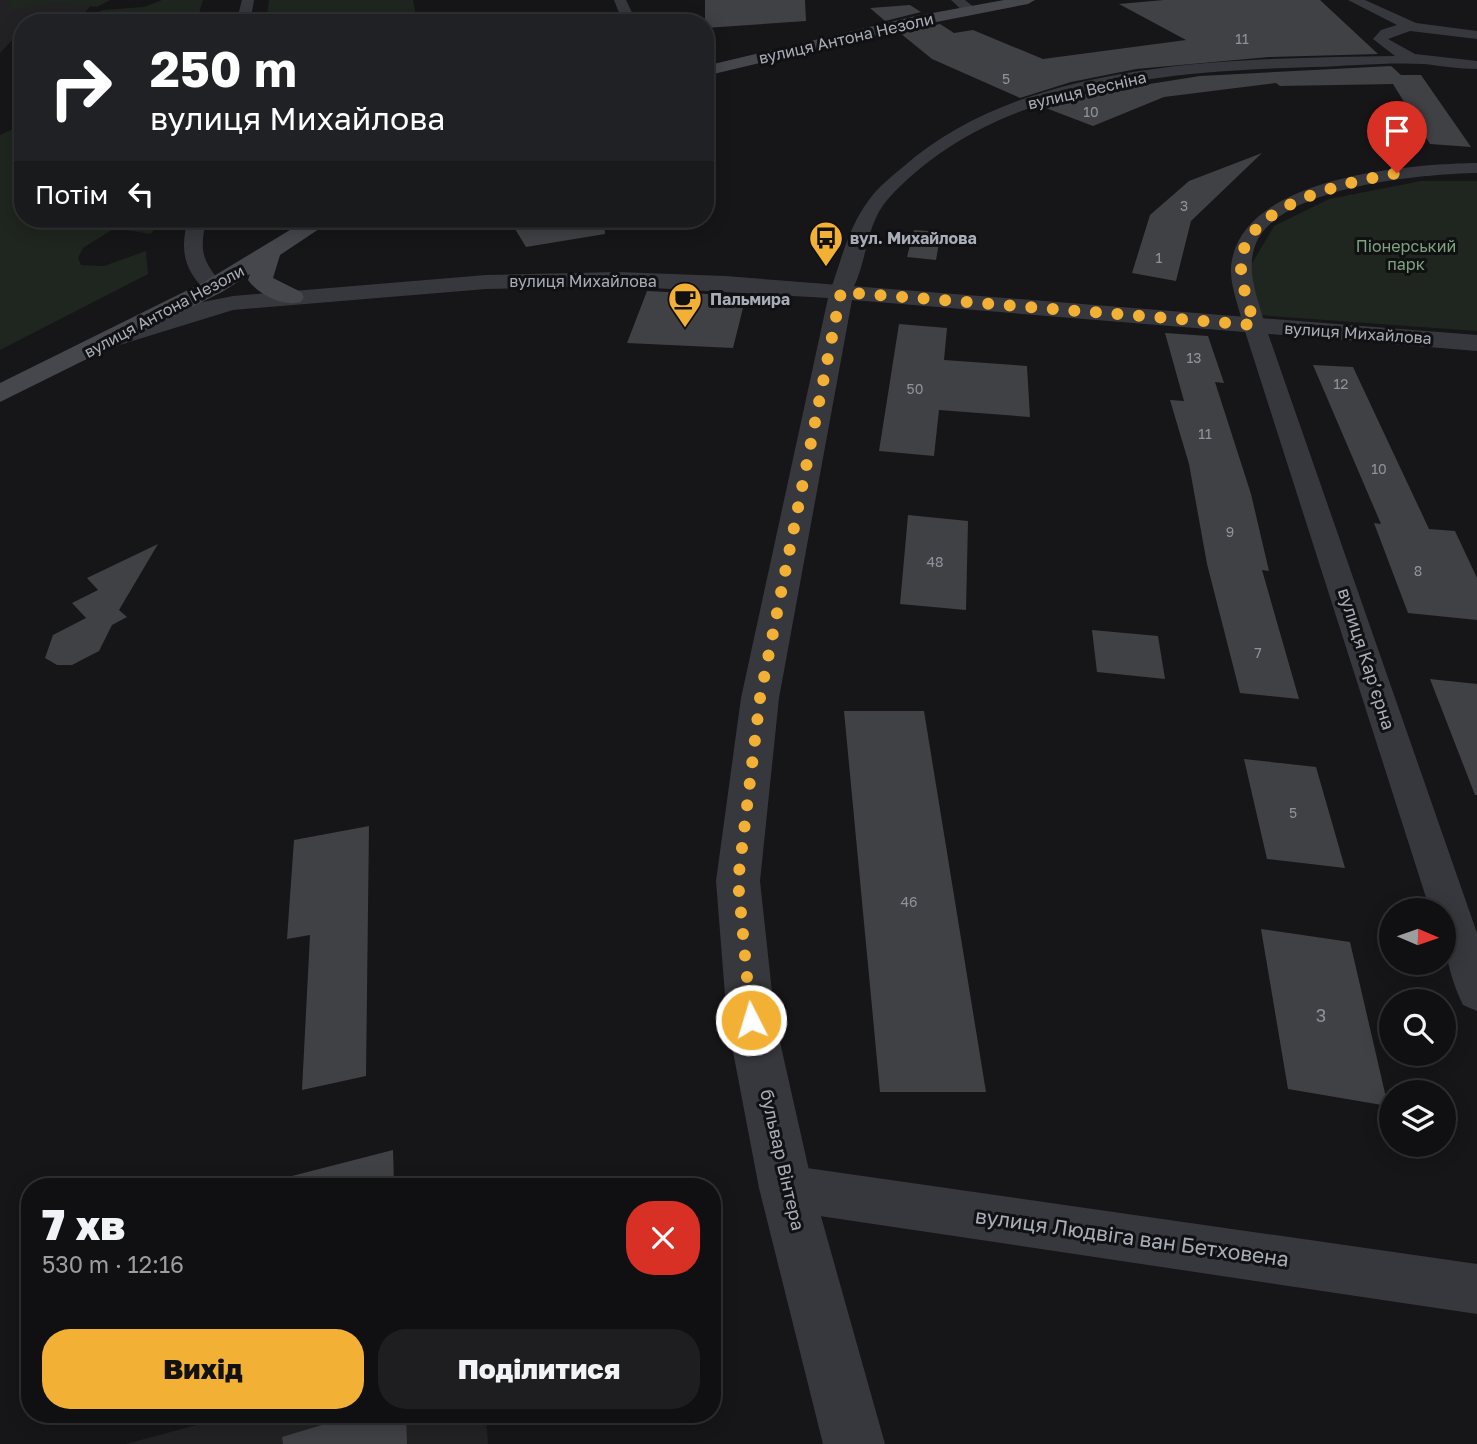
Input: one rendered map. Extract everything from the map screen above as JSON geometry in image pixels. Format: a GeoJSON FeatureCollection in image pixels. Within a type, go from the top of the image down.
{"type":"FeatureCollection","features":[{"type":"Feature","properties":{"kind":"main road","name":"вулиця Антона Незоли"},"geometry":{"type":"LineString","coordinates":[[714,69],[963,5],[1028,0]]}},
{"type":"Feature","properties":{"kind":"main road","name":"вулиця Антона Незоли"},"geometry":{"type":"LineString","coordinates":[[0,394],[213,286],[309,228]]}},
{"type":"Feature","properties":{"kind":"main road"},"geometry":{"type":"LineString","coordinates":[[269,254],[260,281],[271,289],[292,297]]}},
{"type":"Feature","properties":{"kind":"street"},"geometry":{"type":"LineString","coordinates":[[1354,0],[1413,27]]}},
{"type":"Feature","properties":{"kind":"street","name":"вулиця Весніна"},"geometry":{"type":"LineString","coordinates":[[1424,60],[1392,50],[1380,39],[1389,31],[1413,27],[1477,35]]}},
{"type":"Feature","properties":{"kind":"street","name":"вулиця Весніна"},"geometry":{"type":"LineString","coordinates":[[841,292],[861,230],[882,195],[926,155],[962,133],[1022,105],[1088,87],[1185,70],[1292,61],[1424,60],[1477,65]]}},
{"type":"Feature","properties":{"kind":"street"},"geometry":{"type":"LineString","coordinates":[[1461,64],[1477,82]]}},
{"type":"Feature","properties":{"kind":"street","name":"вулиця Кар’єрна"},"geometry":{"type":"LineString","coordinates":[[1477,168],[1427,169],[1356,181],[1317,191],[1263,222],[1249,243],[1241,266],[1254,325],[1477,992]]}},
{"type":"Feature","properties":{"kind":"street"},"geometry":{"type":"LineString","coordinates":[[195,228],[194,262],[199,275],[213,286]]}},
{"type":"Feature","properties":{"kind":"street","name":"вулиця Михайлова"},"geometry":{"type":"LineString","coordinates":[[113,339],[207,308],[292,297],[486,282],[576,279],[725,283],[1477,343]]}},
{"type":"Feature","properties":{"kind":"street","name":"бульвар Вінтера"},"geometry":{"type":"LineString","coordinates":[[841,292],[760,698],[738,881],[751,1020],[786,1188],[854,1444]]}},
{"type":"Feature","properties":{"kind":"street","name":"вулиця Людвіга ван Бетховена"},"geometry":{"type":"LineString","coordinates":[[786,1188],[1477,1289]]}},
{"type":"Feature","properties":{"kind":"shaded area"},"geometry":{"type":"Polygon","coordinates":[[[0,0],[96,0],[83,14],[14,14],[14,38],[0,53],[0,0]]]}},
{"type":"Feature","properties":{"kind":"shaded area"},"geometry":{"type":"Polygon","coordinates":[[[204,1423],[487,1423],[488,1444],[126,1444],[204,1423]]]}},
{"type":"Feature","properties":{"kind":"green space"},"geometry":{"type":"Polygon","coordinates":[[[12,0],[110,0],[97,7],[61,3],[14,9],[8,7],[12,0]]]}},
{"type":"Feature","properties":{"kind":"green space"},"geometry":{"type":"Polygon","coordinates":[[[162,0],[203,0],[199,14],[93,14],[103,10],[144,7],[162,0]]]}},
{"type":"Feature","properties":{"kind":"green space"},"geometry":{"type":"Polygon","coordinates":[[[269,0],[413,0],[416,14],[267,14],[269,0]]]}},
{"type":"Feature","properties":{"kind":"green space"},"geometry":{"type":"Polygon","coordinates":[[[14,129],[14,228],[115,228],[83,248],[78,258],[81,265],[104,266],[146,251],[148,274],[0,350],[0,135],[14,129]]]}},
{"type":"Feature","properties":{"kind":"green space","name":"Піонерський парк"},"geometry":{"type":"Polygon","coordinates":[[[1421,181],[1477,181],[1477,331],[1258,315],[1248,270],[1274,226],[1329,199],[1421,181]]]}},
{"type":"Feature","properties":{"kind":"green space"},"geometry":{"type":"Polygon","coordinates":[[[115,228],[157,228],[150,234],[115,228]]]}},
{"type":"Feature","properties":{"kind":"building"},"geometry":{"type":"Polygon","coordinates":[[[705,0],[805,0],[806,21],[714,27],[714,14],[705,14],[705,0]]]}},
{"type":"Feature","properties":{"kind":"building"},"geometry":{"type":"Polygon","coordinates":[[[1164,0],[1320,0],[1378,54],[1269,57],[1136,69],[1071,82],[1020,98],[932,59],[900,33],[940,24],[954,33],[973,30],[1043,59],[1186,40],[1119,4],[1164,0]]]}},
{"type":"Feature","properties":{"kind":"building"},"geometry":{"type":"Polygon","coordinates":[[[910,5],[921,12],[885,21],[870,8],[910,5]]]}},
{"type":"Feature","properties":{"kind":"building"},"geometry":{"type":"Polygon","coordinates":[[[1391,66],[1401,75],[1421,75],[1471,147],[1430,144],[1393,84],[1280,86],[1276,83],[1164,97],[1093,126],[1043,107],[1086,94],[1200,76],[1391,66]]]}},
{"type":"Feature","properties":{"kind":"building"},"geometry":{"type":"Polygon","coordinates":[[[1262,153],[1191,221],[1176,281],[1132,273],[1150,215],[1189,181],[1262,153]]]}},
{"type":"Feature","properties":{"kind":"building"},"geometry":{"type":"Polygon","coordinates":[[[514,228],[605,228],[605,234],[526,247],[514,228]]]}},
{"type":"Feature","properties":{"kind":"building"},"geometry":{"type":"Polygon","coordinates":[[[914,230],[941,232],[936,260],[907,257],[914,230]]]}},
{"type":"Feature","properties":{"kind":"building","name":"Пальмира"},"geometry":{"type":"Polygon","coordinates":[[[647,291],[746,296],[733,348],[627,343],[647,291]]]}},
{"type":"Feature","properties":{"kind":"building"},"geometry":{"type":"Polygon","coordinates":[[[899,324],[947,328],[944,360],[1027,366],[1030,417],[939,410],[934,456],[879,451],[899,324]]]}},
{"type":"Feature","properties":{"kind":"building"},"geometry":{"type":"Polygon","coordinates":[[[1165,333],[1208,336],[1224,383],[1215,382],[1251,494],[1269,571],[1262,570],[1299,699],[1240,693],[1207,564],[1189,464],[1170,400],[1184,401],[1165,333]]]}},
{"type":"Feature","properties":{"kind":"building"},"geometry":{"type":"Polygon","coordinates":[[[1313,365],[1353,367],[1429,529],[1455,531],[1477,578],[1477,620],[1408,613],[1374,523],[1381,524],[1313,365]]]}},
{"type":"Feature","properties":{"kind":"building"},"geometry":{"type":"Polygon","coordinates":[[[908,515],[968,521],[966,610],[900,604],[908,515]]]}},
{"type":"Feature","properties":{"kind":"building"},"geometry":{"type":"Polygon","coordinates":[[[158,544],[119,610],[127,617],[112,625],[99,651],[72,665],[57,665],[45,658],[53,635],[86,618],[72,603],[98,590],[87,578],[158,544]]]}},
{"type":"Feature","properties":{"kind":"building"},"geometry":{"type":"Polygon","coordinates":[[[1092,630],[1158,636],[1165,679],[1097,672],[1092,630]]]}},
{"type":"Feature","properties":{"kind":"building"},"geometry":{"type":"Polygon","coordinates":[[[1430,679],[1477,684],[1477,795],[1475,795],[1430,679]]]}},
{"type":"Feature","properties":{"kind":"building"},"geometry":{"type":"Polygon","coordinates":[[[844,711],[924,711],[986,1092],[880,1092],[844,711]]]}},
{"type":"Feature","properties":{"kind":"building"},"geometry":{"type":"Polygon","coordinates":[[[1244,759],[1316,767],[1345,868],[1267,859],[1244,759]]]}},
{"type":"Feature","properties":{"kind":"building"},"geometry":{"type":"Polygon","coordinates":[[[369,826],[366,1076],[302,1090],[310,935],[287,939],[294,840],[369,826]]]}},
{"type":"Feature","properties":{"kind":"building"},"geometry":{"type":"Polygon","coordinates":[[[1261,929],[1350,942],[1382,1080],[1379,1080],[1379,1104],[1288,1089],[1261,929]]]}},
{"type":"Feature","properties":{"kind":"building"},"geometry":{"type":"Polygon","coordinates":[[[393,1150],[394,1178],[288,1177],[393,1150]]]}},
{"type":"Feature","properties":{"kind":"building"},"geometry":{"type":"Polygon","coordinates":[[[328,1423],[406,1423],[407,1444],[283,1444],[282,1437],[328,1423]]]}},
{"type":"Feature","properties":{"kind":"place","name":"вул. Михайлова"},"geometry":{"type":"Point","coordinates":[826,268]}},
{"type":"Feature","properties":{"kind":"place","name":"Пальмира"},"geometry":{"type":"Point","coordinates":[685,329]}},
{"type":"Feature","properties":{"kind":"route"},"geometry":{"type":"LineString","coordinates":[[751,1020],[738,881],[760,698],[841,292],[1254,325],[1241,266],[1249,243],[1263,222],[1317,191],[1397,173]]}}]}
